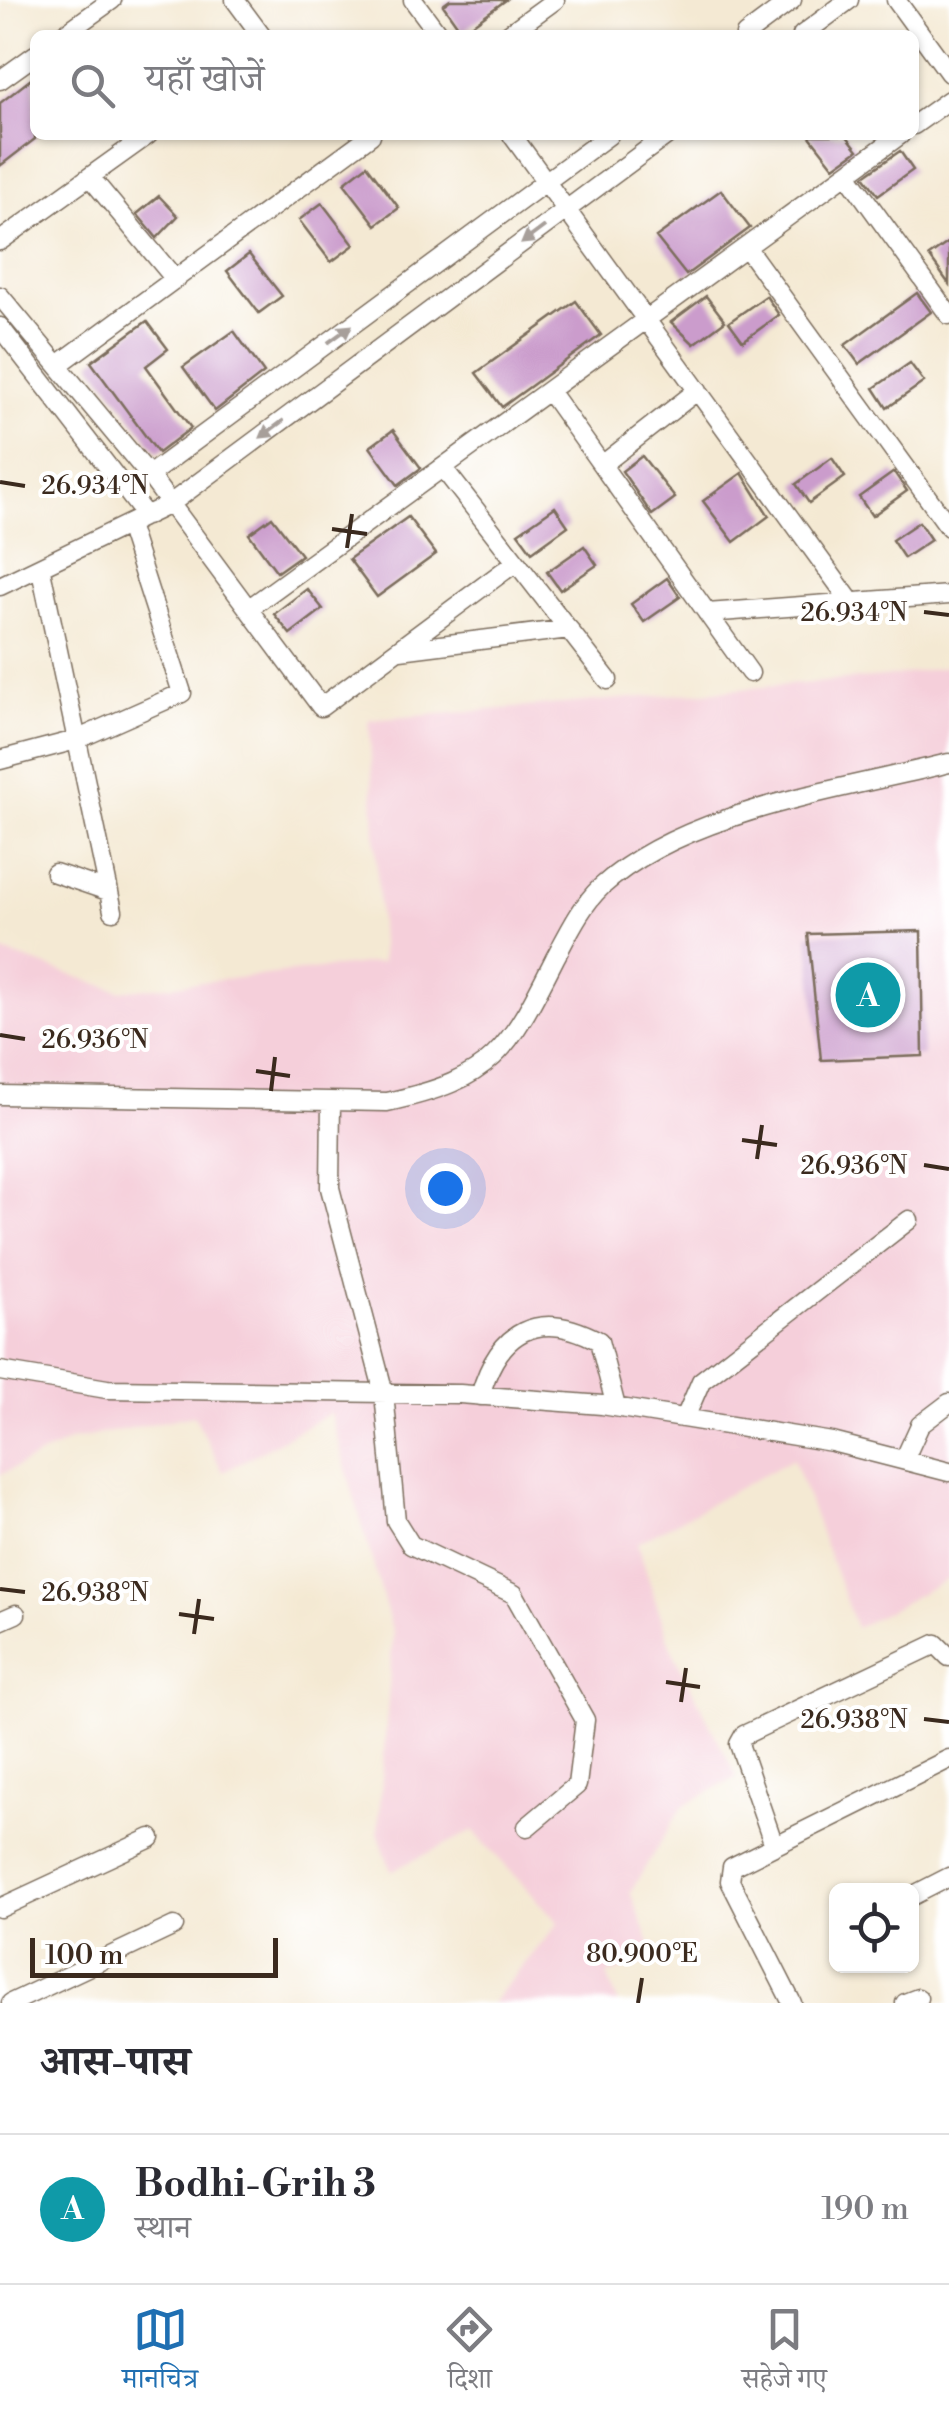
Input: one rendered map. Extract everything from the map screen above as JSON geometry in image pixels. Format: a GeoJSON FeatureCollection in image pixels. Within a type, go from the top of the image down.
{"type":"FeatureCollection","features":[{"type":"Feature","properties":{"kind":"street"},"geometry":{"type":"LineString","coordinates":[[70,30],[112,0]]}},
{"type":"Feature","properties":{"kind":"street"},"geometry":{"type":"LineString","coordinates":[[235,0],[257,30]]}},
{"type":"Feature","properties":{"kind":"street"},"geometry":{"type":"LineString","coordinates":[[413,0],[434,30]]}},
{"type":"Feature","properties":{"kind":"street"},"geometry":{"type":"LineString","coordinates":[[515,30],[555,0]]}},
{"type":"Feature","properties":{"kind":"street"},"geometry":{"type":"LineString","coordinates":[[751,30],[792,0]]}},
{"type":"Feature","properties":{"kind":"street"},"geometry":{"type":"LineString","coordinates":[[809,30],[849,0]]}},
{"type":"Feature","properties":{"kind":"street"},"geometry":{"type":"LineString","coordinates":[[896,0],[918,30]]}},
{"type":"Feature","properties":{"kind":"street"},"geometry":{"type":"LineString","coordinates":[[919,32],[949,73]]}},
{"type":"Feature","properties":{"kind":"street"},"geometry":{"type":"LineString","coordinates":[[0,80],[30,59]]}},
{"type":"Feature","properties":{"kind":"street"},"geometry":{"type":"LineString","coordinates":[[919,121],[949,100]]}},
{"type":"Feature","properties":{"kind":"street"},"geometry":{"type":"LineString","coordinates":[[0,241],[141,140]]}},
{"type":"Feature","properties":{"kind":"street"},"geometry":{"type":"LineString","coordinates":[[341,140],[349,151]]}},
{"type":"Feature","properties":{"kind":"street"},"geometry":{"type":"LineString","coordinates":[[58,365],[364,140]]}},
{"type":"Feature","properties":{"kind":"street"},"geometry":{"type":"LineString","coordinates":[[516,140],[851,602]]}},
{"type":"Feature","properties":{"kind":"street"},"geometry":{"type":"LineString","coordinates":[[149,475],[602,140]]}},
{"type":"Feature","properties":{"kind":"street"},"geometry":{"type":"LineString","coordinates":[[0,586],[170,504],[661,140]]}},
{"type":"Feature","properties":{"kind":"street"},"geometry":{"type":"LineString","coordinates":[[248,610],[893,140]]}},
{"type":"Feature","properties":{"kind":"street"},"geometry":{"type":"LineString","coordinates":[[848,174],[949,315]]}},
{"type":"Feature","properties":{"kind":"street"},"geometry":{"type":"LineString","coordinates":[[90,177],[176,279]]}},
{"type":"Feature","properties":{"kind":"street"},"geometry":{"type":"LineString","coordinates":[[746,247],[949,527]]}},
{"type":"Feature","properties":{"kind":"street"},"geometry":{"type":"LineString","coordinates":[[0,296],[149,475],[321,707],[516,562]]}},
{"type":"Feature","properties":{"kind":"street"},"geometry":{"type":"LineString","coordinates":[[0,327],[146,516]]}},
{"type":"Feature","properties":{"kind":"street"},"geometry":{"type":"LineString","coordinates":[[602,465],[698,390]]}},
{"type":"Feature","properties":{"kind":"street"},"geometry":{"type":"LineString","coordinates":[[549,391],[750,673]]}},
{"type":"Feature","properties":{"kind":"street"},"geometry":{"type":"LineString","coordinates":[[443,468],[608,680]]}},
{"type":"Feature","properties":{"kind":"street"},"geometry":{"type":"LineString","coordinates":[[0,760],[76,740],[182,693],[128,525]]}},
{"type":"Feature","properties":{"kind":"street"},"geometry":{"type":"LineString","coordinates":[[40,570],[112,911]]}},
{"type":"Feature","properties":{"kind":"street"},"geometry":{"type":"LineString","coordinates":[[707,613],[949,595]]}},
{"type":"Feature","properties":{"kind":"street"},"geometry":{"type":"LineString","coordinates":[[396,650],[568,629]]}},
{"type":"Feature","properties":{"kind":"street"},"geometry":{"type":"LineString","coordinates":[[0,1095],[387,1102],[445,1090],[492,1060],[525,1018],[572,926],[598,889],[633,862],[717,823],[949,763]]}},
{"type":"Feature","properties":{"kind":"street"},"geometry":{"type":"LineString","coordinates":[[56,873],[108,891]]}},
{"type":"Feature","properties":{"kind":"street"},"geometry":{"type":"LineString","coordinates":[[330,1102],[330,1188],[384,1393],[396,1521],[412,1545],[514,1594],[585,1720],[577,1785],[527,1827]]}},
{"type":"Feature","properties":{"kind":"street"},"geometry":{"type":"LineString","coordinates":[[685,1418],[701,1381],[909,1220]]}},
{"type":"Feature","properties":{"kind":"street"},"geometry":{"type":"LineString","coordinates":[[480,1396],[494,1362],[510,1338],[524,1327],[576,1329],[599,1341],[616,1407]]}},
{"type":"Feature","properties":{"kind":"street"},"geometry":{"type":"LineString","coordinates":[[0,1372],[107,1389],[480,1396],[616,1407],[832,1442],[949,1472]]}},
{"type":"Feature","properties":{"kind":"street"},"geometry":{"type":"LineString","coordinates":[[904,1460],[920,1425],[949,1403]]}},
{"type":"Feature","properties":{"kind":"street"},"geometry":{"type":"LineString","coordinates":[[774,1845],[739,1744],[744,1735],[936,1644],[949,1657]]}},
{"type":"Feature","properties":{"kind":"street"},"geometry":{"type":"LineString","coordinates":[[792,2003],[730,1881],[732,1867],[949,1759]]}},
{"type":"Feature","properties":{"kind":"street"},"geometry":{"type":"LineString","coordinates":[[0,1908],[151,1838]]}},
{"type":"Feature","properties":{"kind":"street"},"geometry":{"type":"LineString","coordinates":[[919,1892],[949,1877]]}},
{"type":"Feature","properties":{"kind":"street"},"geometry":{"type":"LineString","coordinates":[[11,2003],[174,1926]]}},
{"type":"Feature","properties":{"kind":"shaded area"},"geometry":{"type":"Polygon","coordinates":[[[949,666],[949,1578],[856,1628],[793,1459],[637,1543],[671,1648],[737,1777],[683,1806],[630,1892],[656,1959],[607,1975],[618,2003],[492,2003],[559,1923],[473,1831],[391,1871],[378,1832],[393,1633],[330,1413],[223,1472],[194,1415],[72,1440],[0,1475],[0,951],[120,991],[382,962],[369,720],[895,676],[949,666]]]}},
{"type":"Feature","properties":{"kind":"building"},"geometry":{"type":"Polygon","coordinates":[[[450,0],[506,0],[465,30],[461,30],[443,5],[450,0]]]}},
{"type":"Feature","properties":{"kind":"building"},"geometry":{"type":"Polygon","coordinates":[[[30,80],[30,140],[34,140],[0,166],[0,103],[30,80]]]}},
{"type":"Feature","properties":{"kind":"building"},"geometry":{"type":"Polygon","coordinates":[[[813,140],[850,140],[858,150],[834,167],[813,140]]]}},
{"type":"Feature","properties":{"kind":"building"},"geometry":{"type":"Polygon","coordinates":[[[900,151],[913,170],[878,195],[864,176],[900,151]]]}},
{"type":"Feature","properties":{"kind":"building"},"geometry":{"type":"Polygon","coordinates":[[[367,165],[399,208],[376,225],[344,183],[367,165]]]}},
{"type":"Feature","properties":{"kind":"building"},"geometry":{"type":"Polygon","coordinates":[[[721,190],[750,228],[686,275],[656,237],[721,190]]]}},
{"type":"Feature","properties":{"kind":"building"},"geometry":{"type":"Polygon","coordinates":[[[159,196],[178,216],[157,238],[137,214],[159,196]]]}},
{"type":"Feature","properties":{"kind":"building"},"geometry":{"type":"Polygon","coordinates":[[[322,203],[354,245],[331,262],[299,220],[322,203]]]}},
{"type":"Feature","properties":{"kind":"building"},"geometry":{"type":"Polygon","coordinates":[[[949,242],[949,284],[929,256],[949,242]]]}},
{"type":"Feature","properties":{"kind":"building"},"geometry":{"type":"Polygon","coordinates":[[[249,254],[282,296],[259,313],[227,271],[249,254]]]}},
{"type":"Feature","properties":{"kind":"building"},"geometry":{"type":"Polygon","coordinates":[[[917,293],[931,312],[859,364],[845,345],[917,293]]]}},
{"type":"Feature","properties":{"kind":"building"},"geometry":{"type":"Polygon","coordinates":[[[706,296],[725,321],[694,344],[671,322],[706,296]]]}},
{"type":"Feature","properties":{"kind":"building"},"geometry":{"type":"Polygon","coordinates":[[[766,296],[779,315],[743,341],[729,322],[766,296]]]}},
{"type":"Feature","properties":{"kind":"building"},"geometry":{"type":"Polygon","coordinates":[[[576,301],[601,335],[502,407],[476,373],[576,301]]]}},
{"type":"Feature","properties":{"kind":"building"},"geometry":{"type":"Polygon","coordinates":[[[147,321],[168,349],[146,366],[191,428],[158,453],[91,362],[147,321]]]}},
{"type":"Feature","properties":{"kind":"building"},"geometry":{"type":"Polygon","coordinates":[[[234,331],[264,373],[215,411],[183,367],[234,331]]]}},
{"type":"Feature","properties":{"kind":"building"},"geometry":{"type":"Polygon","coordinates":[[[910,363],[924,382],[887,408],[874,388],[910,363]]]}},
{"type":"Feature","properties":{"kind":"building"},"geometry":{"type":"Polygon","coordinates":[[[393,430],[421,468],[398,485],[370,447],[393,430]]]}},
{"type":"Feature","properties":{"kind":"building"},"geometry":{"type":"Polygon","coordinates":[[[642,456],[675,498],[652,515],[622,471],[642,456]]]}},
{"type":"Feature","properties":{"kind":"building"},"geometry":{"type":"Polygon","coordinates":[[[832,458],[845,477],[809,503],[796,484],[832,458]]]}},
{"type":"Feature","properties":{"kind":"building"},"geometry":{"type":"Polygon","coordinates":[[[894,472],[907,491],[872,516],[859,497],[894,472]]]}},
{"type":"Feature","properties":{"kind":"building"},"geometry":{"type":"Polygon","coordinates":[[[742,473],[769,516],[734,542],[703,501],[742,473]]]}},
{"type":"Feature","properties":{"kind":"building"},"geometry":{"type":"Polygon","coordinates":[[[555,507],[568,526],[532,552],[518,533],[555,507]]]}},
{"type":"Feature","properties":{"kind":"building"},"geometry":{"type":"Polygon","coordinates":[[[272,517],[301,555],[277,572],[249,534],[272,517]]]}},
{"type":"Feature","properties":{"kind":"building"},"geometry":{"type":"Polygon","coordinates":[[[408,517],[436,554],[377,597],[349,559],[408,517]]]}},
{"type":"Feature","properties":{"kind":"building"},"geometry":{"type":"Polygon","coordinates":[[[919,522],[931,540],[904,558],[892,540],[919,522]]]}},
{"type":"Feature","properties":{"kind":"building"},"geometry":{"type":"Polygon","coordinates":[[[584,546],[597,565],[560,590],[547,572],[584,546]]]}},
{"type":"Feature","properties":{"kind":"building"},"geometry":{"type":"Polygon","coordinates":[[[667,578],[680,597],[644,622],[631,604],[667,578]]]}},
{"type":"Feature","properties":{"kind":"building"},"geometry":{"type":"Polygon","coordinates":[[[307,589],[323,609],[290,634],[274,614],[307,589]]]}},
{"type":"Feature","properties":{"kind":"building"},"geometry":{"type":"Polygon","coordinates":[[[921,931],[923,1056],[821,1060],[808,934],[921,931]]]}},
{"type":"Feature","properties":{"kind":"place","name":"Bodhi-Grih 3"},"geometry":{"type":"Point","coordinates":[868,995]}}]}
